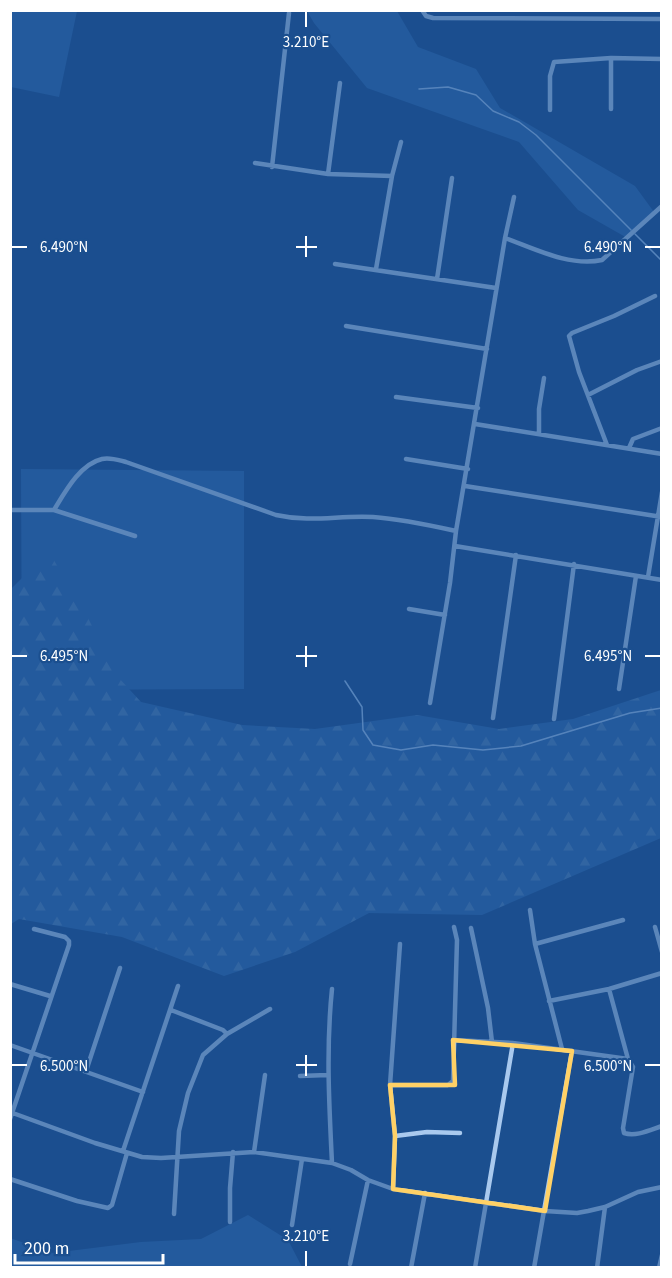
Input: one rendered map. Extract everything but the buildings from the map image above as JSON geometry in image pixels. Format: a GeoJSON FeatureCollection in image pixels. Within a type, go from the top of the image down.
{"type":"FeatureCollection","features":[{"type":"Feature","properties":{"kind":"street"},"geometry":{"type":"LineString","coordinates":[[422,10],[426,16],[433,18],[662,19]]}},
{"type":"Feature","properties":{"kind":"street"},"geometry":{"type":"LineString","coordinates":[[272,166],[289,13]]}},
{"type":"Feature","properties":{"kind":"street"},"geometry":{"type":"LineString","coordinates":[[611,58],[611,109]]}},
{"type":"Feature","properties":{"kind":"street"},"geometry":{"type":"LineString","coordinates":[[550,110],[550,76],[554,62],[611,58],[662,59]]}},
{"type":"Feature","properties":{"kind":"street"},"geometry":{"type":"LineString","coordinates":[[328,174],[340,83]]}},
{"type":"Feature","properties":{"kind":"street"},"geometry":{"type":"LineString","coordinates":[[376,269],[392,176],[401,142]]}},
{"type":"Feature","properties":{"kind":"street"},"geometry":{"type":"LineString","coordinates":[[255,163],[328,174],[392,176]]}},
{"type":"Feature","properties":{"kind":"street"},"geometry":{"type":"LineString","coordinates":[[437,279],[452,178]]}},
{"type":"Feature","properties":{"kind":"street"},"geometry":{"type":"LineString","coordinates":[[430,703],[496,288],[514,197]]}},
{"type":"Feature","properties":{"kind":"street"},"geometry":{"type":"LineString","coordinates":[[505,238],[561,258],[587,262],[602,260],[662,206]]}},
{"type":"Feature","properties":{"kind":"street"},"geometry":{"type":"LineString","coordinates":[[335,264],[496,288]]}},
{"type":"Feature","properties":{"kind":"street"},"geometry":{"type":"LineString","coordinates":[[607,445],[579,372],[569,336],[655,296]]}},
{"type":"Feature","properties":{"kind":"street"},"geometry":{"type":"LineString","coordinates":[[346,326],[487,349]]}},
{"type":"Feature","properties":{"kind":"street"},"geometry":{"type":"LineString","coordinates":[[588,395],[637,370],[662,361]]}},
{"type":"Feature","properties":{"kind":"street"},"geometry":{"type":"LineString","coordinates":[[539,434],[539,409],[544,378]]}},
{"type":"Feature","properties":{"kind":"street"},"geometry":{"type":"LineString","coordinates":[[396,397],[478,408]]}},
{"type":"Feature","properties":{"kind":"street"},"geometry":{"type":"LineString","coordinates":[[475,424],[662,454]]}},
{"type":"Feature","properties":{"kind":"street"},"geometry":{"type":"LineString","coordinates":[[629,448],[633,439],[662,428]]}},
{"type":"Feature","properties":{"kind":"street"},"geometry":{"type":"LineString","coordinates":[[54,510],[66,488],[77,476],[94,463],[111,458],[276,515],[295,519],[374,517],[456,531]]}},
{"type":"Feature","properties":{"kind":"street"},"geometry":{"type":"LineString","coordinates":[[406,459],[468,469]]}},
{"type":"Feature","properties":{"kind":"street"},"geometry":{"type":"LineString","coordinates":[[465,486],[660,517]]}},
{"type":"Feature","properties":{"kind":"street"},"geometry":{"type":"LineString","coordinates":[[648,577],[660,517],[662,492]]}},
{"type":"Feature","properties":{"kind":"street"},"geometry":{"type":"LineString","coordinates":[[10,510],[54,510],[135,536]]}},
{"type":"Feature","properties":{"kind":"street"},"geometry":{"type":"LineString","coordinates":[[455,546],[662,580]]}},
{"type":"Feature","properties":{"kind":"street"},"geometry":{"type":"LineString","coordinates":[[493,718],[516,555]]}},
{"type":"Feature","properties":{"kind":"street"},"geometry":{"type":"LineString","coordinates":[[555,719],[574,564]]}},
{"type":"Feature","properties":{"kind":"street"},"geometry":{"type":"LineString","coordinates":[[619,689],[636,576]]}},
{"type":"Feature","properties":{"kind":"street"},"geometry":{"type":"LineString","coordinates":[[409,609],[445,615]]}},
{"type":"Feature","properties":{"kind":"street"},"geometry":{"type":"LineString","coordinates":[[530,910],[535,944],[561,1049]]}},
{"type":"Feature","properties":{"kind":"street"},"geometry":{"type":"LineString","coordinates":[[535,944],[623,920]]}},
{"type":"Feature","properties":{"kind":"street"},"geometry":{"type":"LineString","coordinates":[[390,1085],[448,1085],[453,1082],[457,940],[454,927]]}},
{"type":"Feature","properties":{"kind":"street"},"geometry":{"type":"LineString","coordinates":[[655,927],[662,952]]}},
{"type":"Feature","properties":{"kind":"street"},"geometry":{"type":"LineString","coordinates":[[471,928],[489,1008],[492,1042]]}},
{"type":"Feature","properties":{"kind":"street"},"geometry":{"type":"LineString","coordinates":[[10,1119],[69,941],[65,937],[34,929]]}},
{"type":"Feature","properties":{"kind":"street"},"geometry":{"type":"LineString","coordinates":[[393,1189],[395,1136],[390,1085],[400,944]]}},
{"type":"Feature","properties":{"kind":"street"},"geometry":{"type":"LineString","coordinates":[[86,1071],[120,968]]}},
{"type":"Feature","properties":{"kind":"street"},"geometry":{"type":"LineString","coordinates":[[549,1001],[609,989],[662,973]]}},
{"type":"Feature","properties":{"kind":"street"},"geometry":{"type":"LineString","coordinates":[[10,984],[50,996]]}},
{"type":"Feature","properties":{"kind":"street"},"geometry":{"type":"LineString","coordinates":[[10,1179],[77,1202],[108,1208],[112,1205],[143,1092],[178,986]]}},
{"type":"Feature","properties":{"kind":"street"},"geometry":{"type":"LineString","coordinates":[[332,1163],[327,1075],[328,1031],[333,989]]}},
{"type":"Feature","properties":{"kind":"street"},"geometry":{"type":"LineString","coordinates":[[609,989],[628,1059],[633,1067],[624,1133],[634,1134],[662,1126]]}},
{"type":"Feature","properties":{"kind":"street"},"geometry":{"type":"LineString","coordinates":[[174,1214],[177,1157],[183,1113],[195,1072],[203,1055],[227,1034],[270,1009]]}},
{"type":"Feature","properties":{"kind":"street"},"geometry":{"type":"LineString","coordinates":[[171,1010],[223,1030],[227,1034]]}},
{"type":"Feature","properties":{"kind":"street"},"geometry":{"type":"LineString","coordinates":[[453,1040],[513,1043],[628,1059]]}},
{"type":"Feature","properties":{"kind":"street"},"geometry":{"type":"LineString","coordinates":[[475,1268],[513,1043]]}},
{"type":"Feature","properties":{"kind":"street"},"geometry":{"type":"LineString","coordinates":[[10,1045],[143,1092]]}},
{"type":"Feature","properties":{"kind":"street"},"geometry":{"type":"LineString","coordinates":[[534,1268],[572,1051]]}},
{"type":"Feature","properties":{"kind":"street"},"geometry":{"type":"LineString","coordinates":[[254,1152],[265,1075]]}},
{"type":"Feature","properties":{"kind":"street"},"geometry":{"type":"LineString","coordinates":[[300,1076],[327,1075]]}},
{"type":"Feature","properties":{"kind":"street"},"geometry":{"type":"LineString","coordinates":[[12,1112],[125,1152],[151,1158],[254,1152],[332,1163],[393,1189],[545,1211],[577,1213],[605,1207],[638,1192],[662,1187]]}},
{"type":"Feature","properties":{"kind":"street"},"geometry":{"type":"LineString","coordinates":[[395,1136],[427,1132],[460,1132]]}},
{"type":"Feature","properties":{"kind":"street"},"geometry":{"type":"LineString","coordinates":[[230,1222],[233,1152]]}},
{"type":"Feature","properties":{"kind":"street"},"geometry":{"type":"LineString","coordinates":[[292,1225],[302,1159]]}},
{"type":"Feature","properties":{"kind":"street"},"geometry":{"type":"LineString","coordinates":[[350,1264],[368,1180]]}},
{"type":"Feature","properties":{"kind":"street"},"geometry":{"type":"LineString","coordinates":[[411,1268],[425,1193]]}},
{"type":"Feature","properties":{"kind":"street"},"geometry":{"type":"LineString","coordinates":[[597,1268],[605,1207]]}},
{"type":"Feature","properties":{"kind":"street"},"geometry":{"type":"LineString","coordinates":[[659,1268],[662,1255]]}},
{"type":"Feature","properties":{"kind":"highlighted area"},"geometry":{"type":"Polygon","coordinates":[[[453,1040],[572,1051],[545,1211],[393,1189],[395,1136],[390,1085],[455,1085],[453,1040]]]}},
{"type":"Feature","properties":{"kind":"green space"},"geometry":{"type":"Polygon","coordinates":[[[11,10],[77,11],[59,97],[11,87],[11,10]]]}},
{"type":"Feature","properties":{"kind":"green space"},"geometry":{"type":"Polygon","coordinates":[[[307,11],[397,11],[418,47],[476,69],[500,108],[635,186],[654,212],[629,239],[578,210],[519,142],[367,88],[314,23],[307,11]]]}},
{"type":"Feature","properties":{"kind":"green space"},"geometry":{"type":"Polygon","coordinates":[[[21,469],[244,471],[244,689],[22,690],[21,469]]]}},
{"type":"Feature","properties":{"kind":"green space"},"geometry":{"type":"Polygon","coordinates":[[[52,557],[89,620],[118,677],[141,702],[242,725],[315,729],[417,715],[499,729],[573,719],[661,690],[661,838],[482,915],[369,913],[295,952],[224,976],[122,937],[19,919],[11,924],[11,589],[31,569],[52,557]]]}},
{"type":"Feature","properties":{"kind":"green space"},"geometry":{"type":"Polygon","coordinates":[[[248,1215],[288,1240],[302,1267],[11,1267],[10,1238],[53,1253],[141,1242],[201,1239],[248,1215]]]}},
{"type":"Feature","properties":{"kind":"waterway"},"geometry":{"type":"LineString","coordinates":[[419,89],[448,87],[476,95],[493,111],[519,122],[536,135],[631,230]]}},
{"type":"Feature","properties":{"kind":"waterway"},"geometry":{"type":"LineString","coordinates":[[635,234],[662,261]]}},
{"type":"Feature","properties":{"kind":"waterway"},"geometry":{"type":"LineString","coordinates":[[345,681],[362,707],[363,730],[373,745],[401,750],[433,745],[483,750],[521,746],[630,713],[662,708]]}}]}
